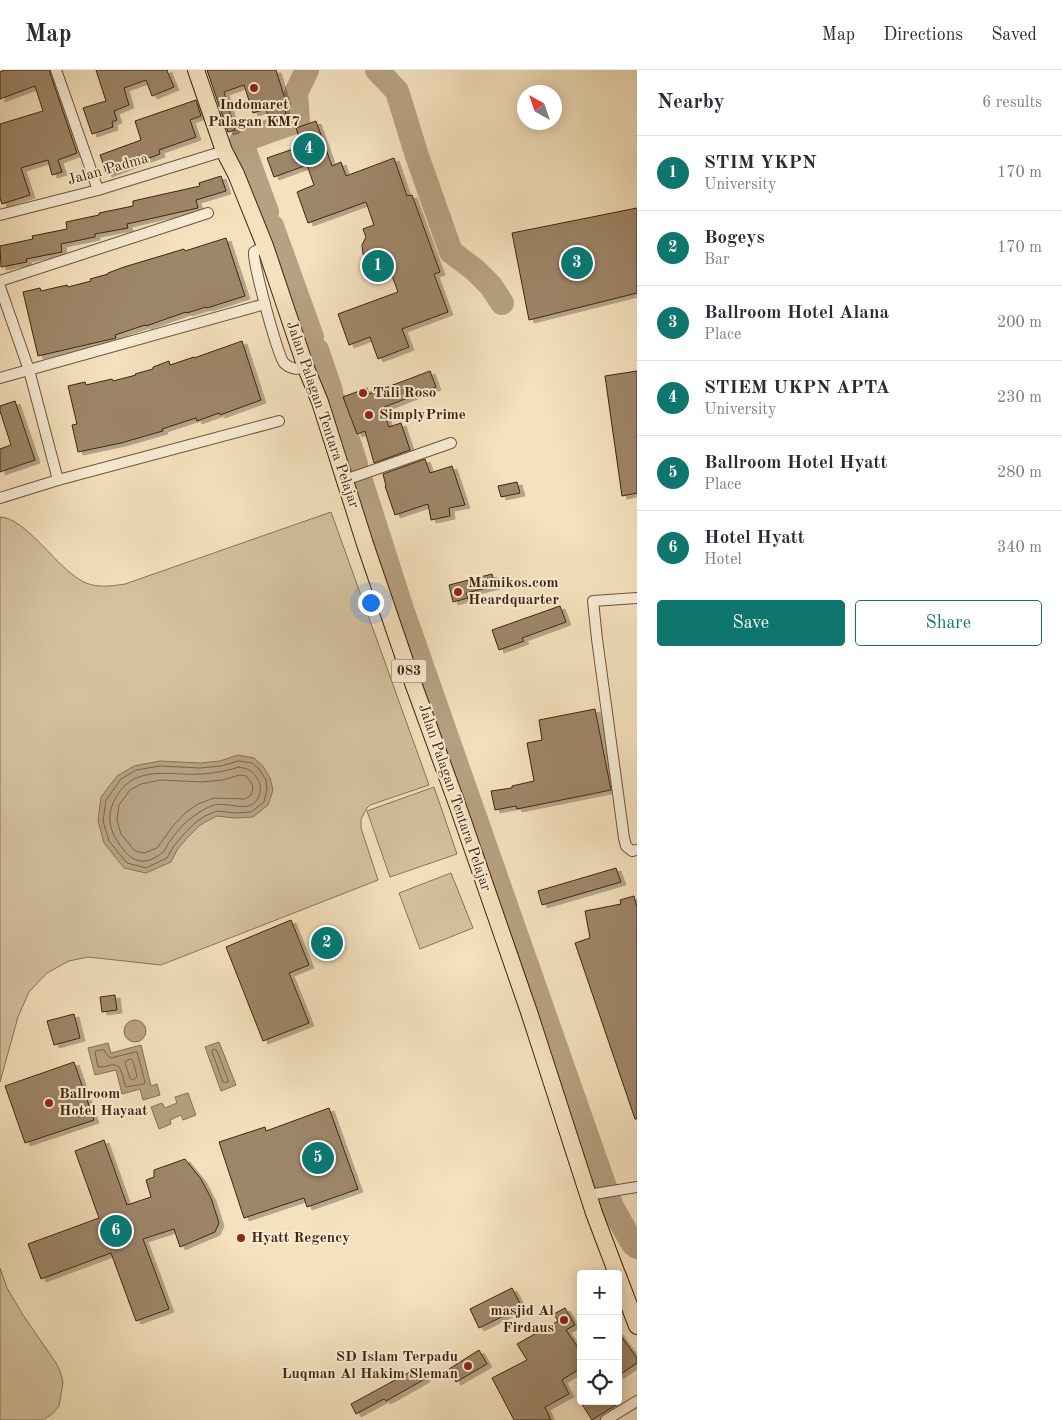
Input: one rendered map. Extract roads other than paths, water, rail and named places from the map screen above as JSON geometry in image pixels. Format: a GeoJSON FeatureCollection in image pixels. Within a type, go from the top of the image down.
{"type":"FeatureCollection","features":[{"type":"Feature","properties":{"kind":"main road","name":"Jalan Palagan Tentara Pelajar"},"geometry":{"type":"LineString","coordinates":[[196,70],[224,152],[236,174],[266,246],[306,368],[320,402],[405,661],[594,1195],[616,1270]]}},
{"type":"Feature","properties":{"kind":"main road","name":"Jalan Palagan Tentara Pelajar"},"geometry":{"type":"LineString","coordinates":[[622,1286],[637,1326]]}},
{"type":"Feature","properties":{"kind":"street"},"geometry":{"type":"LineString","coordinates":[[56,70],[98,190]]}},
{"type":"Feature","properties":{"kind":"street","name":"Jalan Padma"},"geometry":{"type":"LineString","coordinates":[[0,216],[98,190],[224,152]]}},
{"type":"Feature","properties":{"kind":"street"},"geometry":{"type":"LineString","coordinates":[[0,281],[208,213]]}},
{"type":"Feature","properties":{"kind":"street"},"geometry":{"type":"LineString","coordinates":[[266,246],[254,252],[253,257],[282,362],[293,369],[306,368]]}},
{"type":"Feature","properties":{"kind":"street"},"geometry":{"type":"LineString","coordinates":[[0,287],[29,370],[58,480]]}},
{"type":"Feature","properties":{"kind":"street"},"geometry":{"type":"LineString","coordinates":[[0,378],[265,304]]}},
{"type":"Feature","properties":{"kind":"street"},"geometry":{"type":"LineString","coordinates":[[0,498],[58,480],[279,421]]}},
{"type":"Feature","properties":{"kind":"street"},"geometry":{"type":"LineString","coordinates":[[346,480],[451,443]]}},
{"type":"Feature","properties":{"kind":"street"},"geometry":{"type":"LineString","coordinates":[[637,598],[593,600],[624,838],[626,846],[632,851],[637,850]]}},
{"type":"Feature","properties":{"kind":"street"},"geometry":{"type":"LineString","coordinates":[[594,1195],[637,1187]]}},
{"type":"Feature","properties":{"kind":"street"},"geometry":{"type":"LineString","coordinates":[[606,1420],[637,1401]]}},
{"type":"Feature","properties":{"kind":"water"},"geometry":{"type":"Polygon","coordinates":[[[238,755],[254,758],[263,766],[270,778],[273,790],[268,805],[253,817],[217,816],[207,821],[187,838],[177,850],[171,862],[146,873],[124,868],[104,843],[98,821],[101,797],[117,776],[134,766],[160,761],[200,763],[220,761],[238,755]]]}},
{"type":"Feature","properties":{"kind":"water"},"geometry":{"type":"Polygon","coordinates":[[[135,1020],[143,1023],[146,1031],[143,1039],[135,1042],[127,1039],[124,1031],[127,1023],[135,1020]]]}},
{"type":"Feature","properties":{"kind":"water"},"geometry":{"type":"Polygon","coordinates":[[[219,1042],[236,1085],[221,1091],[205,1047],[219,1042]]]}},
{"type":"Feature","properties":{"kind":"water"},"geometry":{"type":"Polygon","coordinates":[[[108,1043],[111,1053],[141,1045],[151,1086],[157,1084],[160,1095],[143,1100],[140,1089],[122,1094],[116,1070],[95,1075],[88,1048],[108,1043]]]}},
{"type":"Feature","properties":{"kind":"water"},"geometry":{"type":"Polygon","coordinates":[[[188,1093],[196,1115],[183,1120],[181,1115],[170,1120],[171,1124],[159,1129],[151,1107],[162,1103],[165,1108],[177,1103],[175,1097],[188,1093]]]}},
{"type":"Feature","properties":{"kind":"waterway"},"geometry":{"type":"LineString","coordinates":[[267,212],[241,141],[298,121],[296,93],[307,70]]}},
{"type":"Feature","properties":{"kind":"waterway"},"geometry":{"type":"LineString","coordinates":[[377,70],[397,91],[417,156],[451,252],[475,270],[491,286],[502,303]]}},
{"type":"Feature","properties":{"kind":"waterway"},"geometry":{"type":"LineString","coordinates":[[272,226],[312,337]]}},
{"type":"Feature","properties":{"kind":"waterway"},"geometry":{"type":"LineString","coordinates":[[317,350],[331,391]]}},
{"type":"Feature","properties":{"kind":"waterway"},"geometry":{"type":"LineString","coordinates":[[336,403],[356,464]]}},
{"type":"Feature","properties":{"kind":"waterway"},"geometry":{"type":"LineString","coordinates":[[361,481],[402,609],[612,1207],[633,1244],[637,1247]]}},
{"type":"Feature","properties":{"kind":"place","name":"Indomaret Palagan KM7"},"geometry":{"type":"Point","coordinates":[254,88]}},
{"type":"Feature","properties":{"kind":"place","name":"STIEM UKPN APTA"},"geometry":{"type":"Point","coordinates":[309,149]}},
{"type":"Feature","properties":{"kind":"place","name":"Ballroom Hotel Alana"},"geometry":{"type":"Point","coordinates":[577,263]}},
{"type":"Feature","properties":{"kind":"place","name":"STIM YKPN"},"geometry":{"type":"Point","coordinates":[378,266]}},
{"type":"Feature","properties":{"kind":"place","name":"Tali Roso"},"geometry":{"type":"Point","coordinates":[363,393]}},
{"type":"Feature","properties":{"kind":"place","name":"SimplyPrime"},"geometry":{"type":"Point","coordinates":[369,415]}},
{"type":"Feature","properties":{"kind":"place","name":"Mamikos.com Heardquarter"},"geometry":{"type":"Point","coordinates":[458,592]}},
{"type":"Feature","properties":{"kind":"place","name":"Bogeys"},"geometry":{"type":"Point","coordinates":[327,943]}},
{"type":"Feature","properties":{"kind":"place","name":"Ballroom Hotel Hayaat"},"geometry":{"type":"Point","coordinates":[49,1103]}},
{"type":"Feature","properties":{"kind":"place","name":"Ballroom Hotel Hyatt"},"geometry":{"type":"Point","coordinates":[318,1158]}},
{"type":"Feature","properties":{"kind":"place","name":"Hotel Hyatt"},"geometry":{"type":"Point","coordinates":[116,1231]}},
{"type":"Feature","properties":{"kind":"place","name":"Hyatt Regency"},"geometry":{"type":"Point","coordinates":[241,1238]}},
{"type":"Feature","properties":{"kind":"place","name":"masjid Al Firdaus"},"geometry":{"type":"Point","coordinates":[564,1320]}},
{"type":"Feature","properties":{"kind":"place","name":"SD Islam Terpadu Luqman Al Hakim Sleman"},"geometry":{"type":"Point","coordinates":[468,1366]}}]}
